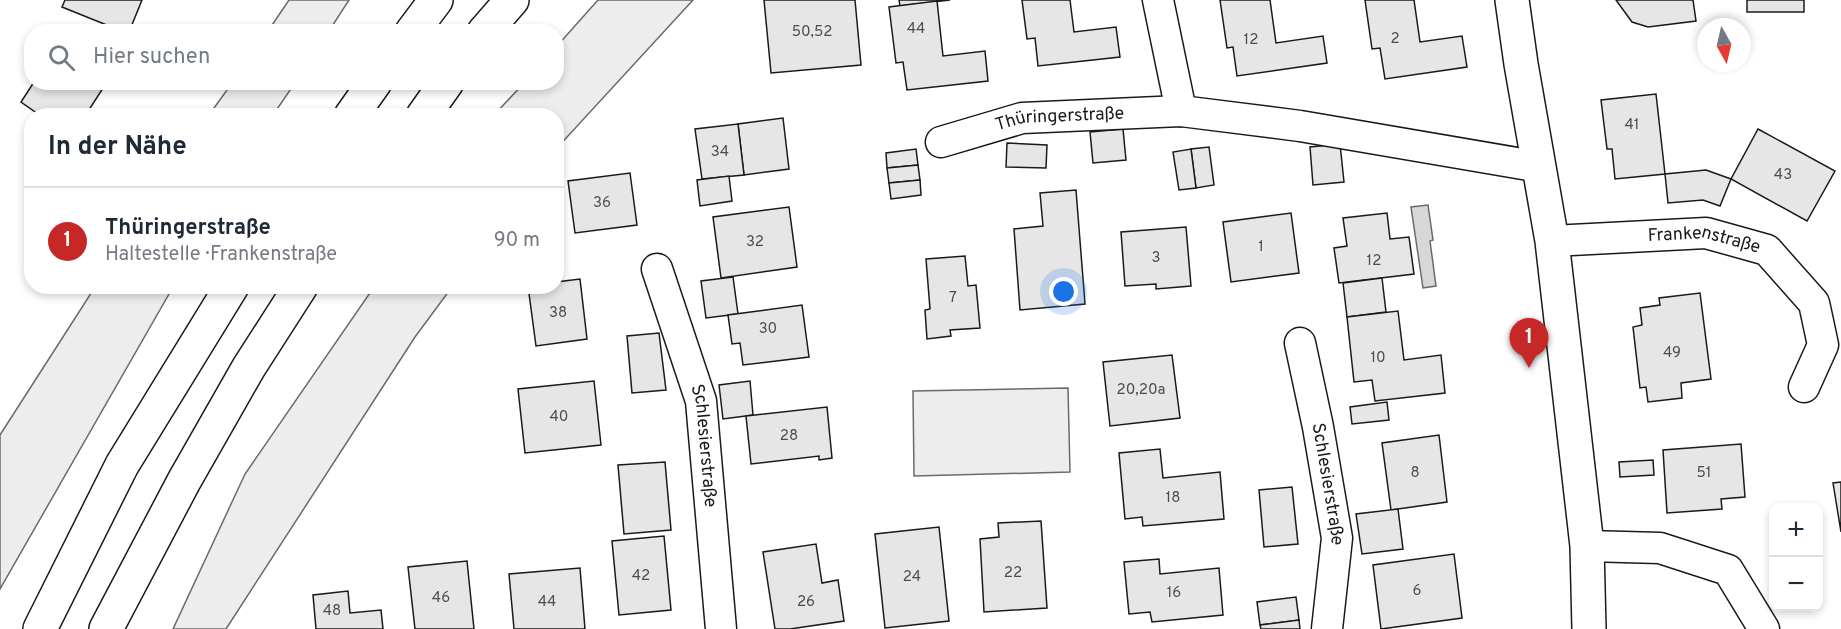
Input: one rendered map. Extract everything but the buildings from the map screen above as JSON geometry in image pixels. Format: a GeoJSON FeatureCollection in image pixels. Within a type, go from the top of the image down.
{"type":"FeatureCollection","features":[{"type":"Feature","properties":{"kind":"main road"},"geometry":{"type":"LineString","coordinates":[[418,24],[435,0]]}},
{"type":"Feature","properties":{"kind":"main road"},"geometry":{"type":"LineString","coordinates":[[491,24],[512,0]]}},
{"type":"Feature","properties":{"kind":"main road"},"geometry":{"type":"LineString","coordinates":[[1512,0],[1552,241],[1587,546],[1589,629]]}},
{"type":"Feature","properties":{"kind":"main road"},"geometry":{"type":"LineString","coordinates":[[357,108],[369,90]]}},
{"type":"Feature","properties":{"kind":"main road"},"geometry":{"type":"LineString","coordinates":[[429,108],[441,90]]}},
{"type":"Feature","properties":{"kind":"main road"},"geometry":{"type":"LineString","coordinates":[[40,629],[122,465],[227,294]]}},
{"type":"Feature","properties":{"kind":"main road"},"geometry":{"type":"LineString","coordinates":[[106,629],[184,481],[249,367],[296,294]]}},
{"type":"Feature","properties":{"kind":"street"},"geometry":{"type":"LineString","coordinates":[[1158,0],[1181,111]]}},
{"type":"Feature","properties":{"kind":"street","name":"Thüringerstraße"},"geometry":{"type":"LineString","coordinates":[[941,142],[1022,118],[1181,111],[1300,126],[1540,167]]}},
{"type":"Feature","properties":{"kind":"street","name":"Frankenstraße"},"geometry":{"type":"LineString","coordinates":[[1552,241],[1706,234],[1767,250],[1814,303],[1823,345],[1804,387]]}},
{"type":"Feature","properties":{"kind":"street","name":"Schlesierstraße"},"geometry":{"type":"LineString","coordinates":[[657,269],[701,401],[721,629]]}},
{"type":"Feature","properties":{"kind":"street","name":"Schlesierstraße"},"geometry":{"type":"LineString","coordinates":[[1300,343],[1318,427],[1336,538],[1327,629]]}},
{"type":"Feature","properties":{"kind":"street"},"geometry":{"type":"LineString","coordinates":[[1587,546],[1660,548],[1728,570],[1764,629]]}},
{"type":"Feature","properties":{"kind":"shaded area"},"geometry":{"type":"Polygon","coordinates":[[[289,0],[349,0],[334,24],[273,24],[289,0]]]}},
{"type":"Feature","properties":{"kind":"shaded area"},"geometry":{"type":"Polygon","coordinates":[[[598,0],[693,0],[564,140],[564,108],[501,108],[517,90],[564,90],[564,38],[598,0]]]}},
{"type":"Feature","properties":{"kind":"shaded area"},"geometry":{"type":"Polygon","coordinates":[[[227,90],[290,90],[278,108],[214,108],[227,90]]]}},
{"type":"Feature","properties":{"kind":"shaded area"},"geometry":{"type":"Polygon","coordinates":[[[1428,205],[1436,286],[1423,288],[1411,207],[1428,205]]]}},
{"type":"Feature","properties":{"kind":"shaded area"},"geometry":{"type":"Polygon","coordinates":[[[91,294],[169,294],[0,589],[0,435],[91,294]]]}},
{"type":"Feature","properties":{"kind":"shaded area"},"geometry":{"type":"Polygon","coordinates":[[[369,294],[447,294],[415,337],[226,629],[173,629],[245,474],[369,294]]]}},
{"type":"Feature","properties":{"kind":"shaded area"},"geometry":{"type":"Polygon","coordinates":[[[1068,388],[1070,472],[914,476],[913,391],[1068,388]]]}},
{"type":"Feature","properties":{"kind":"place","name":"Thüringerstraße"},"geometry":{"type":"Point","coordinates":[1529,368]}}]}
